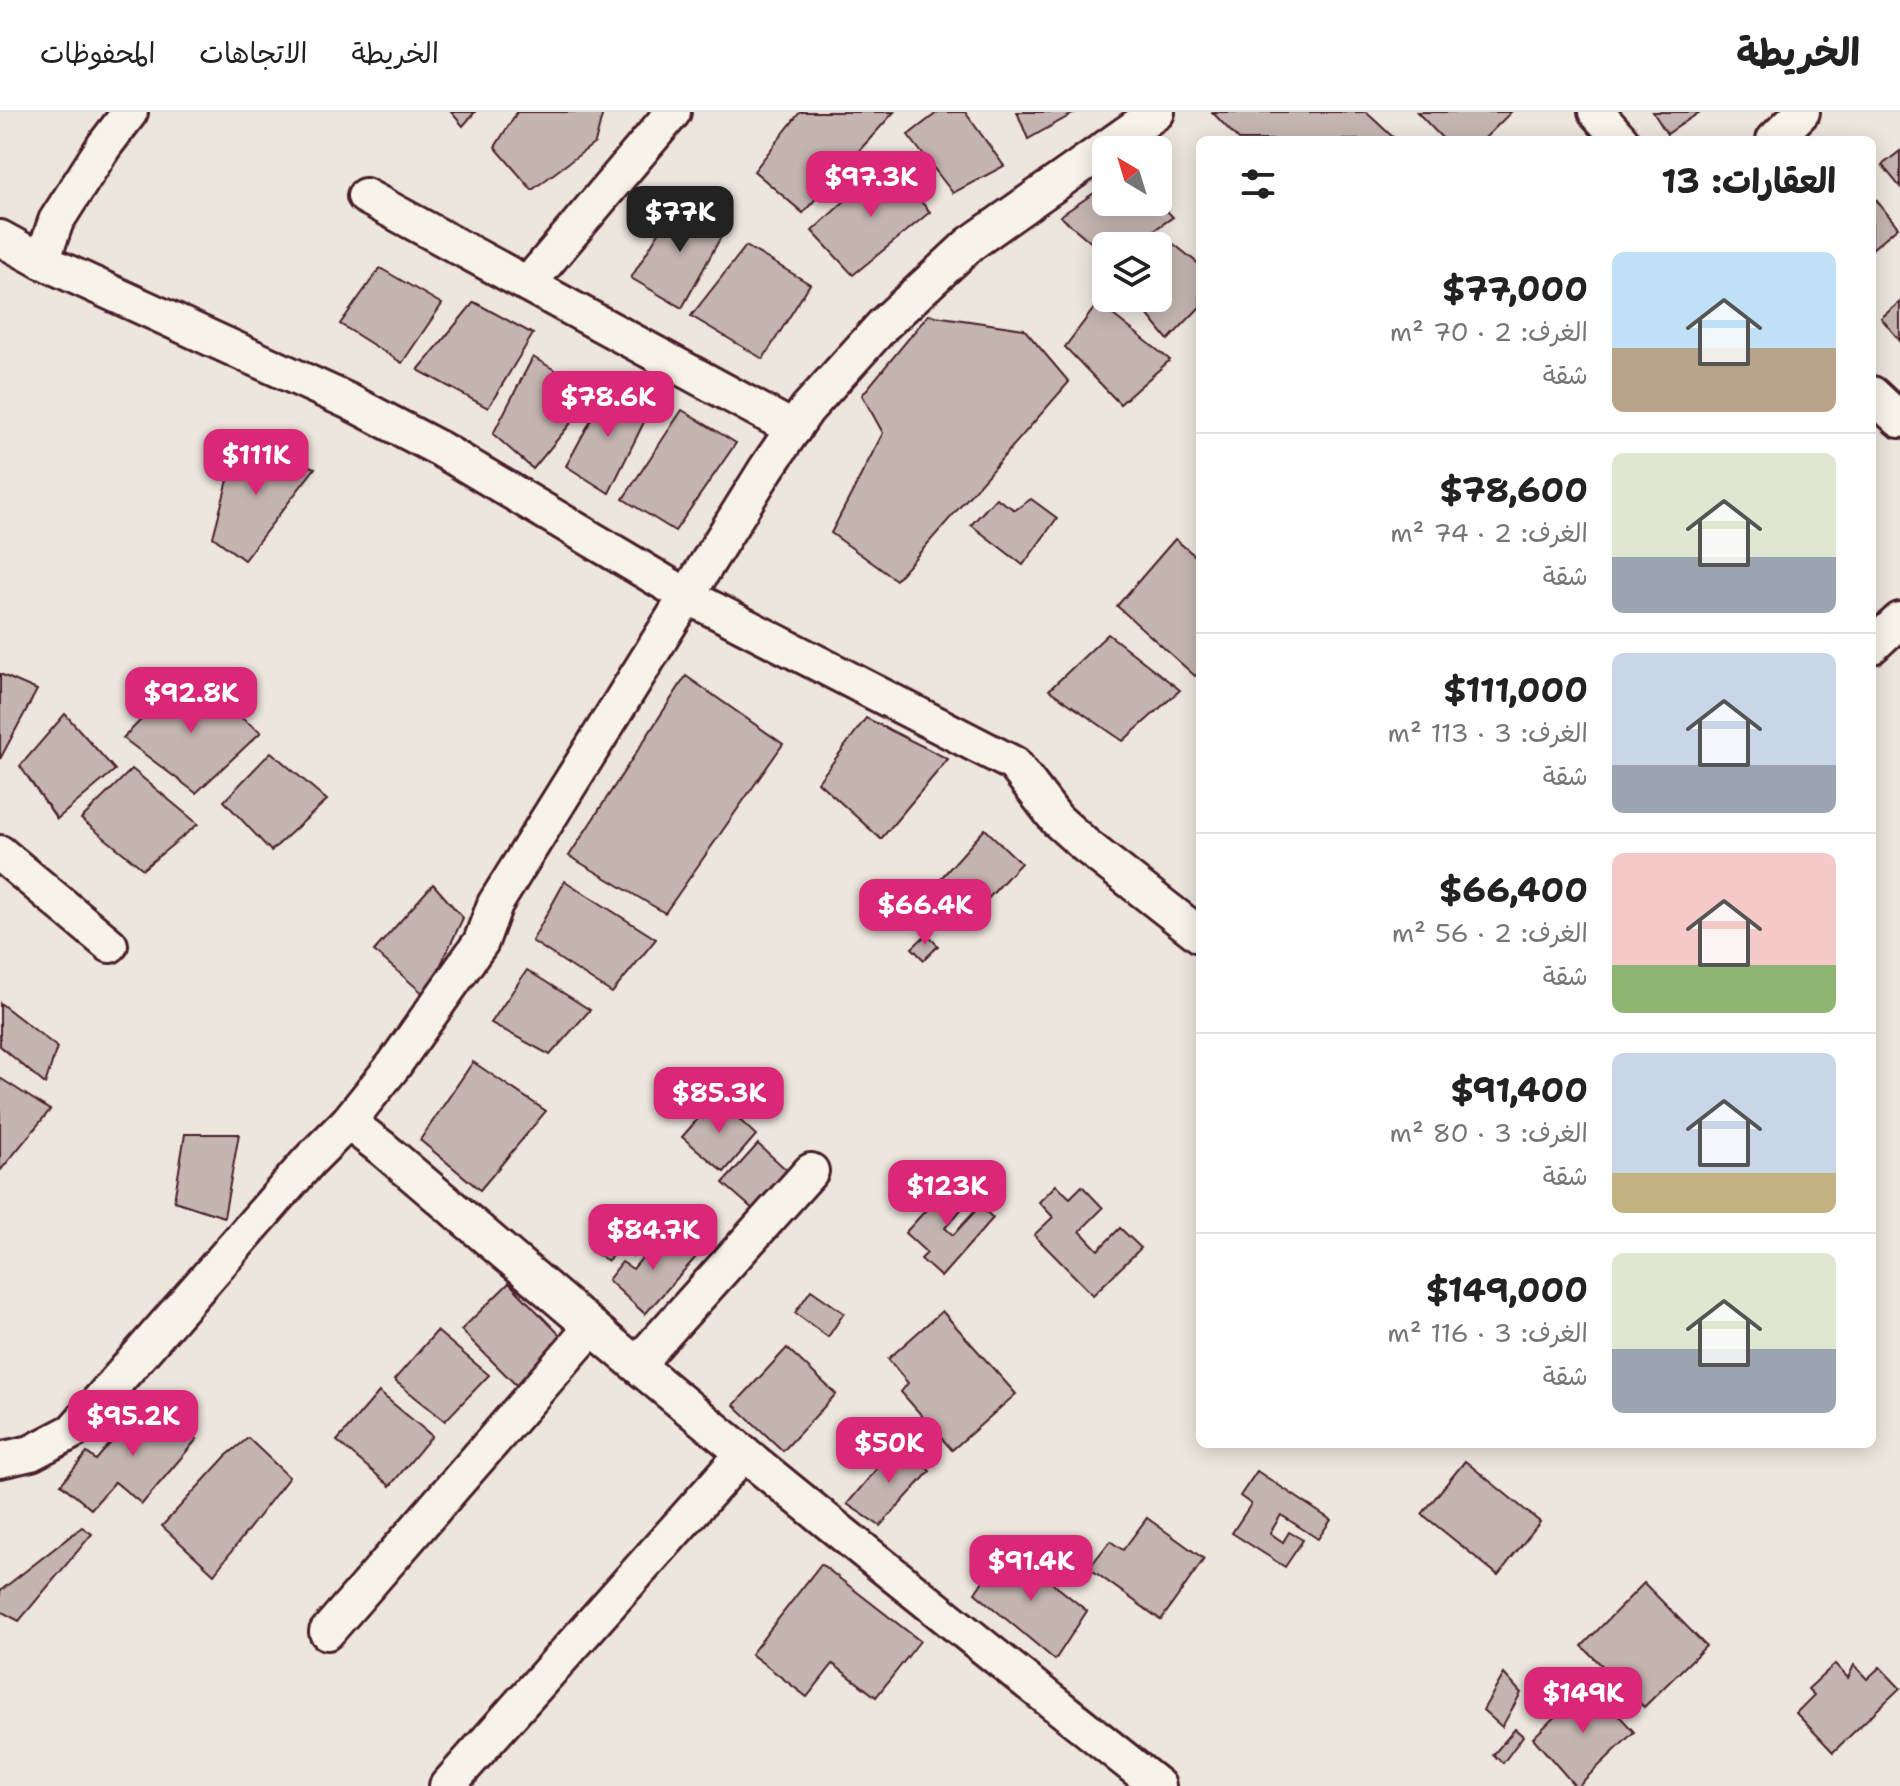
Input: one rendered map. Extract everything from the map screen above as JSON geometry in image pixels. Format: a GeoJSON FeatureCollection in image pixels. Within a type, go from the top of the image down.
{"type":"FeatureCollection","features":[{"type":"Feature","properties":{"kind":"street"},"geometry":{"type":"LineString","coordinates":[[42,261],[56,221],[104,146],[130,112]]}},
{"type":"Feature","properties":{"kind":"street"},"geometry":{"type":"LineString","coordinates":[[528,284],[673,112]]}},
{"type":"Feature","properties":{"kind":"street"},"geometry":{"type":"LineString","coordinates":[[0,1460],[31,1453],[73,1431],[309,1161],[348,1122],[394,1065],[481,942],[495,904],[807,409],[884,324],[970,244],[1157,112]]}},
{"type":"Feature","properties":{"kind":"street"},"geometry":{"type":"LineString","coordinates":[[1596,112],[1617,136]]}},
{"type":"Feature","properties":{"kind":"street"},"geometry":{"type":"LineString","coordinates":[[1778,136],[1802,112]]}},
{"type":"Feature","properties":{"kind":"street"},"geometry":{"type":"LineString","coordinates":[[365,196],[794,429]]}},
{"type":"Feature","properties":{"kind":"street"},"geometry":{"type":"LineString","coordinates":[[0,238],[42,261],[374,415],[440,449],[687,596],[1014,764],[1057,820],[1196,932]]}},
{"type":"Feature","properties":{"kind":"street"},"geometry":{"type":"LineString","coordinates":[[1876,398],[1900,420]]}},
{"type":"Feature","properties":{"kind":"street"},"geometry":{"type":"LineString","coordinates":[[1876,642],[1900,620]]}},
{"type":"Feature","properties":{"kind":"street"},"geometry":{"type":"LineString","coordinates":[[0,853],[110,945]]}},
{"type":"Feature","properties":{"kind":"street"},"geometry":{"type":"LineString","coordinates":[[348,1122],[744,1453],[1148,1783]]}},
{"type":"Feature","properties":{"kind":"street"},"geometry":{"type":"LineString","coordinates":[[637,1364],[811,1171]]}},
{"type":"Feature","properties":{"kind":"street"},"geometry":{"type":"LineString","coordinates":[[327,1632],[592,1327]]}},
{"type":"Feature","properties":{"kind":"street"},"geometry":{"type":"LineString","coordinates":[[447,1786],[744,1453]]}},
{"type":"Feature","properties":{"kind":"building"},"geometry":{"type":"Polygon","coordinates":[[[451,112],[475,112],[463,126],[451,112]]]}},
{"type":"Feature","properties":{"kind":"building"},"geometry":{"type":"Polygon","coordinates":[[[517,112],[603,112],[595,143],[532,190],[495,147],[517,112]]]}},
{"type":"Feature","properties":{"kind":"building"},"geometry":{"type":"Polygon","coordinates":[[[800,112],[894,112],[803,213],[754,171],[800,112]]]}},
{"type":"Feature","properties":{"kind":"building"},"geometry":{"type":"Polygon","coordinates":[[[938,112],[965,112],[1004,166],[953,193],[908,135],[938,112]]]}},
{"type":"Feature","properties":{"kind":"building"},"geometry":{"type":"Polygon","coordinates":[[[1017,112],[1076,112],[1028,139],[1017,112]]]}},
{"type":"Feature","properties":{"kind":"building"},"geometry":{"type":"Polygon","coordinates":[[[1212,112],[1366,112],[1392,136],[1235,136],[1212,112]]]}},
{"type":"Feature","properties":{"kind":"building"},"geometry":{"type":"Polygon","coordinates":[[[1417,112],[1511,112],[1487,136],[1440,136],[1417,112]]]}},
{"type":"Feature","properties":{"kind":"building"},"geometry":{"type":"Polygon","coordinates":[[[1653,112],[1700,112],[1667,134],[1653,112]]]}},
{"type":"Feature","properties":{"kind":"building"},"geometry":{"type":"Polygon","coordinates":[[[1900,151],[1900,187],[1882,165],[1900,151]]]}},
{"type":"Feature","properties":{"kind":"building"},"geometry":{"type":"Polygon","coordinates":[[[887,162],[930,212],[853,275],[812,231],[887,162]]]}},
{"type":"Feature","properties":{"kind":"building"},"geometry":{"type":"Polygon","coordinates":[[[1092,194],[1092,216],[1173,217],[1151,232],[1092,232],[1092,243],[1060,216],[1092,194]]]}},
{"type":"Feature","properties":{"kind":"building"},"geometry":{"type":"Polygon","coordinates":[[[1876,200],[1898,227],[1876,246],[1876,200]]]}},
{"type":"Feature","properties":{"kind":"building"},"geometry":{"type":"Polygon","coordinates":[[[677,203],[728,224],[682,308],[631,278],[677,203]]]}},
{"type":"Feature","properties":{"kind":"building"},"geometry":{"type":"Polygon","coordinates":[[[1172,243],[1196,262],[1196,311],[1168,340],[1145,312],[1172,312],[1172,243]]]}},
{"type":"Feature","properties":{"kind":"building"},"geometry":{"type":"Polygon","coordinates":[[[746,246],[810,284],[763,359],[691,316],[746,246]]]}},
{"type":"Feature","properties":{"kind":"building"},"geometry":{"type":"Polygon","coordinates":[[[380,268],[442,304],[402,363],[340,324],[380,268]]]}},
{"type":"Feature","properties":{"kind":"building"},"geometry":{"type":"Polygon","coordinates":[[[474,302],[533,334],[488,408],[418,370],[474,302]]]}},
{"type":"Feature","properties":{"kind":"building"},"geometry":{"type":"Polygon","coordinates":[[[1900,302],[1900,341],[1881,318],[1900,302]]]}},
{"type":"Feature","properties":{"kind":"building"},"geometry":{"type":"Polygon","coordinates":[[[1092,311],[1109,312],[1170,360],[1120,404],[1065,347],[1092,311]]]}},
{"type":"Feature","properties":{"kind":"building"},"geometry":{"type":"Polygon","coordinates":[[[928,315],[1024,329],[1069,382],[896,580],[831,533],[883,433],[862,395],[928,315]]]}},
{"type":"Feature","properties":{"kind":"building"},"geometry":{"type":"Polygon","coordinates":[[[533,357],[595,394],[533,469],[493,434],[533,357]]]}},
{"type":"Feature","properties":{"kind":"building"},"geometry":{"type":"Polygon","coordinates":[[[611,383],[648,414],[609,493],[566,466],[611,383]]]}},
{"type":"Feature","properties":{"kind":"building"},"geometry":{"type":"Polygon","coordinates":[[[682,410],[736,443],[675,531],[623,499],[682,410]]]}},
{"type":"Feature","properties":{"kind":"building"},"geometry":{"type":"Polygon","coordinates":[[[238,442],[315,468],[244,560],[213,537],[238,442]]]}},
{"type":"Feature","properties":{"kind":"building"},"geometry":{"type":"Polygon","coordinates":[[[996,498],[1015,510],[1031,499],[1057,518],[1023,565],[971,525],[996,498]]]}},
{"type":"Feature","properties":{"kind":"building"},"geometry":{"type":"Polygon","coordinates":[[[1175,539],[1196,557],[1196,675],[1195,676],[1117,606],[1175,539]]]}},
{"type":"Feature","properties":{"kind":"building"},"geometry":{"type":"Polygon","coordinates":[[[1108,634],[1180,690],[1123,741],[1049,690],[1108,634]]]}},
{"type":"Feature","properties":{"kind":"building"},"geometry":{"type":"Polygon","coordinates":[[[0,674],[37,690],[0,759],[0,674]]]}},
{"type":"Feature","properties":{"kind":"building"},"geometry":{"type":"Polygon","coordinates":[[[686,676],[783,744],[665,913],[569,856],[686,676]]]}},
{"type":"Feature","properties":{"kind":"building"},"geometry":{"type":"Polygon","coordinates":[[[184,677],[261,732],[196,793],[123,738],[184,677]]]}},
{"type":"Feature","properties":{"kind":"building"},"geometry":{"type":"Polygon","coordinates":[[[65,714],[115,770],[57,819],[20,766],[65,714]]]}},
{"type":"Feature","properties":{"kind":"building"},"geometry":{"type":"Polygon","coordinates":[[[866,718],[948,759],[881,839],[818,782],[866,718]]]}},
{"type":"Feature","properties":{"kind":"building"},"geometry":{"type":"Polygon","coordinates":[[[271,752],[327,800],[271,851],[224,801],[271,752]]]}},
{"type":"Feature","properties":{"kind":"building"},"geometry":{"type":"Polygon","coordinates":[[[132,769],[198,824],[143,869],[81,819],[132,769]]]}},
{"type":"Feature","properties":{"kind":"building"},"geometry":{"type":"Polygon","coordinates":[[[985,829],[1021,863],[970,918],[934,886],[985,829]]]}},
{"type":"Feature","properties":{"kind":"building"},"geometry":{"type":"Polygon","coordinates":[[[565,881],[656,939],[612,993],[532,941],[565,881]]]}},
{"type":"Feature","properties":{"kind":"building"},"geometry":{"type":"Polygon","coordinates":[[[433,884],[463,918],[426,996],[374,951],[433,884]]]}},
{"type":"Feature","properties":{"kind":"building"},"geometry":{"type":"Polygon","coordinates":[[[927,934],[938,946],[924,960],[912,948],[927,934]]]}},
{"type":"Feature","properties":{"kind":"building"},"geometry":{"type":"Polygon","coordinates":[[[527,970],[590,1010],[550,1055],[491,1023],[527,970]]]}},
{"type":"Feature","properties":{"kind":"building"},"geometry":{"type":"Polygon","coordinates":[[[0,1003],[57,1047],[45,1084],[0,1046],[0,1003]]]}},
{"type":"Feature","properties":{"kind":"building"},"geometry":{"type":"Polygon","coordinates":[[[473,1062],[546,1111],[480,1190],[420,1140],[473,1062]]]}},
{"type":"Feature","properties":{"kind":"building"},"geometry":{"type":"Polygon","coordinates":[[[0,1078],[50,1110],[0,1171],[0,1078]]]}},
{"type":"Feature","properties":{"kind":"building"},"geometry":{"type":"Polygon","coordinates":[[[716,1098],[756,1135],[724,1172],[682,1137],[716,1098]]]}},
{"type":"Feature","properties":{"kind":"building"},"geometry":{"type":"Polygon","coordinates":[[[185,1134],[239,1134],[224,1217],[174,1201],[185,1134]]]}},
{"type":"Feature","properties":{"kind":"building"},"geometry":{"type":"Polygon","coordinates":[[[758,1144],[789,1172],[755,1211],[723,1183],[758,1144]]]}},
{"type":"Feature","properties":{"kind":"building"},"geometry":{"type":"Polygon","coordinates":[[[955,1178],[974,1195],[945,1228],[953,1235],[980,1206],[993,1218],[941,1277],[921,1259],[927,1253],[905,1233],[955,1178]]]}},
{"type":"Feature","properties":{"kind":"building"},"geometry":{"type":"Polygon","coordinates":[[[1056,1185],[1070,1198],[1082,1186],[1103,1208],[1080,1231],[1098,1250],[1120,1228],[1141,1248],[1093,1295],[1034,1235],[1053,1217],[1039,1202],[1056,1185]]]}},
{"type":"Feature","properties":{"kind":"building"},"geometry":{"type":"Polygon","coordinates":[[[630,1205],[658,1225],[633,1256],[620,1246],[608,1261],[592,1251],[630,1205]]]}},
{"type":"Feature","properties":{"kind":"building"},"geometry":{"type":"Polygon","coordinates":[[[666,1229],[697,1256],[645,1314],[608,1280],[622,1262],[633,1269],[666,1229]]]}},
{"type":"Feature","properties":{"kind":"building"},"geometry":{"type":"Polygon","coordinates":[[[509,1283],[563,1338],[517,1386],[461,1330],[509,1283]]]}},
{"type":"Feature","properties":{"kind":"building"},"geometry":{"type":"Polygon","coordinates":[[[811,1290],[844,1313],[828,1337],[795,1313],[811,1290]]]}},
{"type":"Feature","properties":{"kind":"building"},"geometry":{"type":"Polygon","coordinates":[[[942,1311],[1016,1394],[952,1450],[901,1392],[908,1383],[888,1359],[942,1311]]]}},
{"type":"Feature","properties":{"kind":"building"},"geometry":{"type":"Polygon","coordinates":[[[437,1331],[489,1375],[445,1421],[394,1380],[437,1331]]]}},
{"type":"Feature","properties":{"kind":"building"},"geometry":{"type":"Polygon","coordinates":[[[787,1348],[836,1394],[783,1451],[734,1405],[787,1348]]]}},
{"type":"Feature","properties":{"kind":"building"},"geometry":{"type":"Polygon","coordinates":[[[379,1392],[432,1436],[390,1486],[337,1441],[379,1392]]]}},
{"type":"Feature","properties":{"kind":"building"},"geometry":{"type":"Polygon","coordinates":[[[149,1398],[197,1439],[142,1504],[115,1482],[91,1509],[61,1484],[87,1453],[96,1460],[149,1398]]]}},
{"type":"Feature","properties":{"kind":"building"},"geometry":{"type":"Polygon","coordinates":[[[248,1438],[289,1477],[214,1574],[162,1526],[226,1456],[248,1438]]]}},
{"type":"Feature","properties":{"kind":"building"},"geometry":{"type":"Polygon","coordinates":[[[900,1441],[930,1471],[880,1526],[847,1504],[900,1441]]]}},
{"type":"Feature","properties":{"kind":"building"},"geometry":{"type":"Polygon","coordinates":[[[1465,1461],[1540,1522],[1498,1575],[1422,1514],[1465,1461]]]}},
{"type":"Feature","properties":{"kind":"building"},"geometry":{"type":"Polygon","coordinates":[[[1257,1471],[1331,1520],[1318,1539],[1281,1515],[1270,1533],[1283,1542],[1289,1532],[1303,1540],[1285,1567],[1232,1533],[1251,1504],[1240,1496],[1257,1471]]]}},
{"type":"Feature","properties":{"kind":"building"},"geometry":{"type":"Polygon","coordinates":[[[1147,1518],[1204,1559],[1161,1620],[1089,1568],[1110,1541],[1123,1550],[1147,1518]]]}},
{"type":"Feature","properties":{"kind":"building"},"geometry":{"type":"Polygon","coordinates":[[[82,1527],[92,1534],[19,1621],[0,1611],[0,1591],[82,1527]]]}},
{"type":"Feature","properties":{"kind":"building"},"geometry":{"type":"Polygon","coordinates":[[[1006,1546],[1087,1611],[1055,1660],[975,1593],[1006,1546]]]}},
{"type":"Feature","properties":{"kind":"building"},"geometry":{"type":"Polygon","coordinates":[[[821,1564],[920,1641],[876,1697],[833,1664],[807,1697],[751,1654],[821,1564]]]}},
{"type":"Feature","properties":{"kind":"building"},"geometry":{"type":"Polygon","coordinates":[[[1644,1583],[1706,1646],[1644,1707],[1582,1646],[1644,1583]]]}},
{"type":"Feature","properties":{"kind":"building"},"geometry":{"type":"Polygon","coordinates":[[[1835,1664],[1848,1678],[1854,1665],[1867,1679],[1880,1667],[1900,1688],[1833,1752],[1796,1713],[1814,1695],[1808,1689],[1835,1664]]]}},
{"type":"Feature","properties":{"kind":"building"},"geometry":{"type":"Polygon","coordinates":[[[1504,1674],[1521,1693],[1502,1727],[1483,1710],[1504,1674]]]}},
{"type":"Feature","properties":{"kind":"building"},"geometry":{"type":"Polygon","coordinates":[[[1589,1683],[1634,1732],[1575,1786],[1533,1738],[1589,1683]]]}},
{"type":"Feature","properties":{"kind":"building"},"geometry":{"type":"Polygon","coordinates":[[[1515,1729],[1523,1736],[1503,1763],[1493,1755],[1515,1729]]]}}]}
